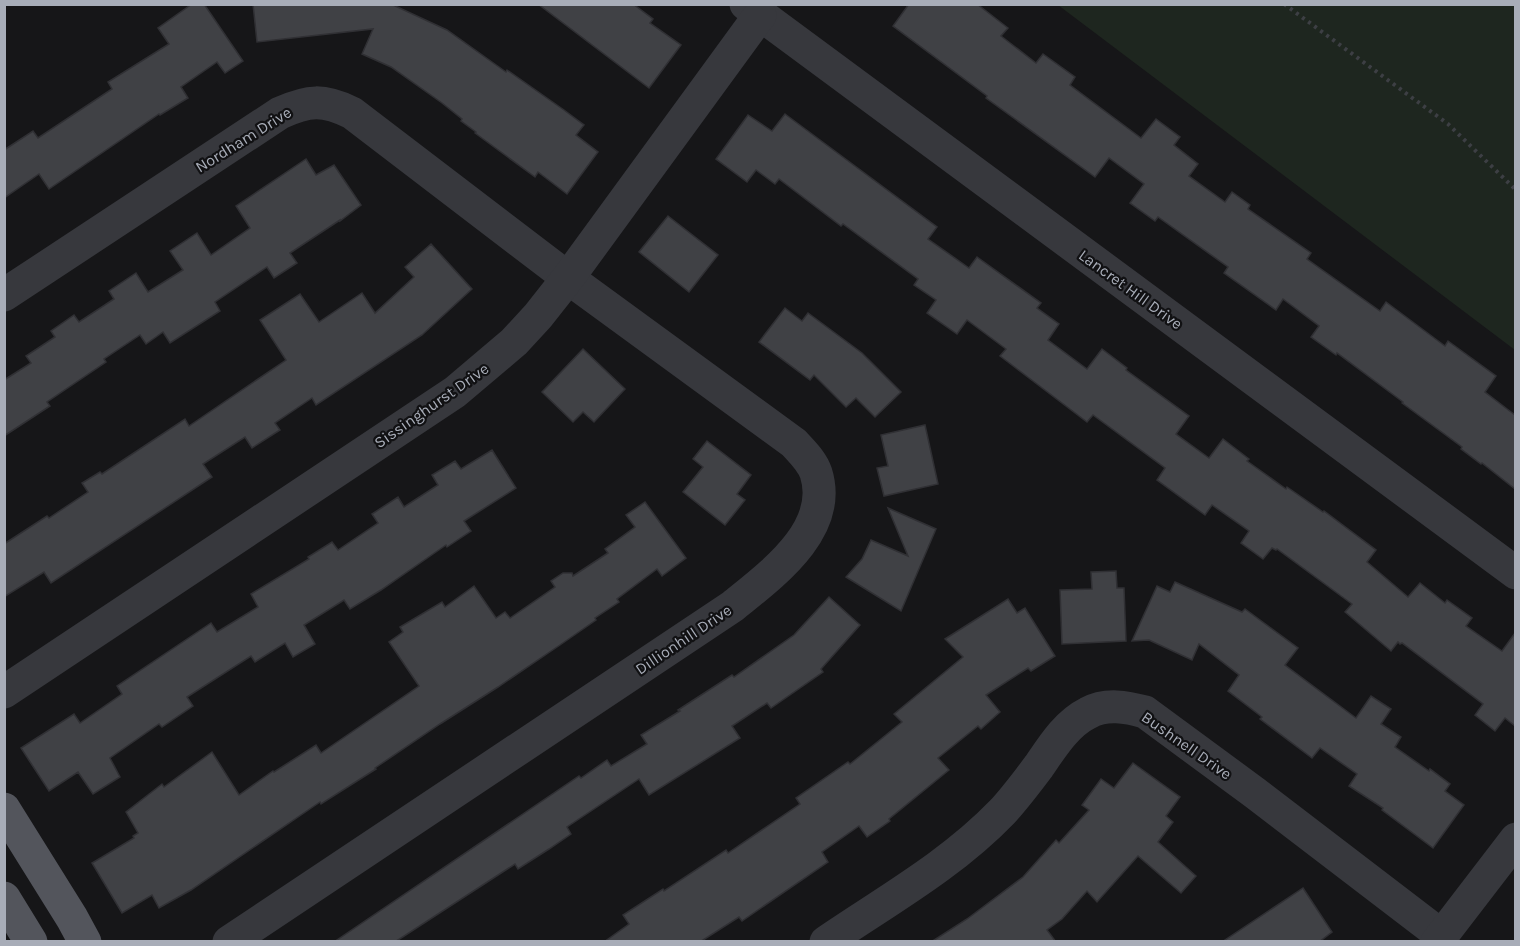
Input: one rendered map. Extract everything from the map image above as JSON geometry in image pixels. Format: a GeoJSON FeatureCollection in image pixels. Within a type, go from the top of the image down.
{"type":"FeatureCollection","features":[{"type":"Feature","properties":{"kind":"main road"},"geometry":{"type":"LineString","coordinates":[[4,809],[85,942]]}},
{"type":"Feature","properties":{"kind":"main road"},"geometry":{"type":"LineString","coordinates":[[4,898],[31,942]]}},
{"type":"Feature","properties":{"kind":"street","name":"Sissinghurst Drive"},"geometry":{"type":"LineString","coordinates":[[4,692],[455,392],[514,342],[568,278],[753,10]]}},
{"type":"Feature","properties":{"kind":"street","name":"Lancret Hill Drive"},"geometry":{"type":"LineString","coordinates":[[753,10],[1515,573]]}},
{"type":"Feature","properties":{"kind":"street","name":"Nordham Drive"},"geometry":{"type":"LineString","coordinates":[[4,295],[280,113],[298,105],[318,102],[334,105],[352,113],[568,278]]}},
{"type":"Feature","properties":{"kind":"street","name":"Dillionhill Drive"},"geometry":{"type":"LineString","coordinates":[[229,942],[733,606],[782,564],[801,543],[812,525],[818,509],[819,491],[816,472],[807,457],[794,443],[568,278]]}},
{"type":"Feature","properties":{"kind":"street","name":"Bushnell Drive"},"geometry":{"type":"LineString","coordinates":[[826,942],[943,864],[972,840],[1028,782],[1066,730],[1089,712],[1108,707],[1128,707],[1145,712],[1255,793],[1439,939]]}},
{"type":"Feature","properties":{"kind":"street"},"geometry":{"type":"LineString","coordinates":[[1439,939],[1515,839]]}},
{"type":"Feature","properties":{"kind":"path"},"geometry":{"type":"LineString","coordinates":[[1284,4],[1448,124],[1515,190]]}},
{"type":"Feature","properties":{"kind":"shaded area"},"geometry":{"type":"Polygon","coordinates":[[[1058,5],[1515,5],[1515,350],[1058,5]]]}},
{"type":"Feature","properties":{"kind":"building"},"geometry":{"type":"Polygon","coordinates":[[[192,4],[204,4],[243,61],[225,73],[217,62],[181,87],[188,98],[159,114],[49,189],[39,174],[4,198],[4,150],[33,131],[38,138],[112,89],[108,82],[169,44],[158,28],[192,4]]]}},
{"type":"Feature","properties":{"kind":"building"},"geometry":{"type":"Polygon","coordinates":[[[253,4],[391,4],[447,30],[564,110],[584,125],[576,135],[598,152],[567,194],[538,172],[535,177],[475,133],[442,103],[391,67],[362,54],[373,29],[257,42],[253,4]]]}},
{"type":"Feature","properties":{"kind":"building"},"geometry":{"type":"Polygon","coordinates":[[[538,4],[633,4],[653,19],[650,23],[681,45],[649,88],[538,4]]]}},
{"type":"Feature","properties":{"kind":"building"},"geometry":{"type":"Polygon","coordinates":[[[909,4],[977,4],[1008,28],[1001,36],[1036,63],[1043,54],[1075,77],[1070,85],[1141,138],[1156,119],[1180,137],[1174,145],[1198,164],[1189,176],[1225,202],[1232,192],[1250,205],[1248,209],[1311,253],[1307,259],[1380,311],[1386,302],[1445,346],[1448,341],[1496,376],[1485,392],[1515,415],[1515,489],[1403,402],[1337,353],[1336,355],[1311,337],[1319,326],[1283,299],[1276,310],[1224,273],[1228,267],[1158,217],[1155,221],[1130,203],[1144,184],[1109,158],[1095,177],[986,98],[987,96],[893,26],[909,4]]]}},
{"type":"Feature","properties":{"kind":"building"},"geometry":{"type":"Polygon","coordinates":[[[785,114],[937,227],[928,239],[969,268],[977,257],[1041,303],[1037,308],[1059,324],[1048,340],[1087,369],[1102,349],[1127,368],[1126,370],[1189,416],[1176,434],[1209,458],[1223,439],[1249,459],[1247,461],[1286,489],[1287,487],[1324,511],[1376,550],[1367,562],[1408,597],[1420,583],[1445,603],[1447,600],[1472,618],[1466,626],[1502,651],[1515,633],[1515,726],[1505,718],[1495,731],[1475,715],[1483,704],[1402,643],[1398,642],[1391,651],[1345,612],[1352,604],[1277,549],[1272,548],[1263,559],[1241,543],[1249,531],[1212,505],[1205,515],[1157,480],[1165,468],[1093,415],[1087,422],[1000,356],[1006,349],[967,320],[957,334],[927,313],[936,300],[914,285],[918,279],[843,224],[841,226],[779,179],[775,184],[756,170],[747,182],[716,159],[748,115],[772,131],[785,114]]]}},
{"type":"Feature","properties":{"kind":"building"},"geometry":{"type":"Polygon","coordinates":[[[306,159],[316,175],[334,165],[361,205],[290,253],[297,263],[274,278],[267,267],[215,302],[220,311],[170,343],[163,332],[146,344],[140,335],[104,359],[106,362],[47,402],[50,406],[4,436],[4,380],[31,363],[26,356],[55,337],[51,331],[74,315],[79,322],[114,299],[109,291],[136,273],[148,292],[183,270],[170,251],[197,233],[211,255],[250,228],[236,206],[306,159]]]}},
{"type":"Feature","properties":{"kind":"building"},"geometry":{"type":"Polygon","coordinates":[[[668,216],[718,255],[689,292],[639,252],[668,216]]]}},
{"type":"Feature","properties":{"kind":"building"},"geometry":{"type":"Polygon","coordinates":[[[431,244],[472,289],[422,335],[316,405],[312,398],[275,423],[280,430],[252,448],[245,437],[203,464],[212,477],[51,583],[44,572],[4,597],[4,544],[88,492],[82,483],[100,472],[102,474],[185,419],[189,426],[286,360],[260,320],[300,294],[319,322],[362,293],[375,313],[414,277],[405,267],[431,244]]]}},
{"type":"Feature","properties":{"kind":"building"},"geometry":{"type":"Polygon","coordinates":[[[785,308],[802,321],[808,313],[862,353],[901,392],[875,417],[856,398],[846,407],[814,375],[810,380],[759,342],[785,308]]]}},
{"type":"Feature","properties":{"kind":"building"},"geometry":{"type":"Polygon","coordinates":[[[583,349],[625,389],[594,422],[583,412],[573,422],[542,392],[583,349]]]}},
{"type":"Feature","properties":{"kind":"building"},"geometry":{"type":"Polygon","coordinates":[[[925,425],[938,484],[884,496],[877,468],[888,466],[881,435],[925,425]]]}},
{"type":"Feature","properties":{"kind":"building"},"geometry":{"type":"Polygon","coordinates":[[[707,441],[751,475],[737,494],[745,500],[725,525],[683,492],[703,467],[693,459],[707,441]]]}},
{"type":"Feature","properties":{"kind":"building"},"geometry":{"type":"Polygon","coordinates":[[[492,450],[516,488],[464,521],[471,531],[350,609],[344,600],[304,625],[315,644],[293,657],[285,643],[255,662],[251,656],[187,697],[193,706],[162,727],[159,724],[110,758],[120,777],[93,794],[78,772],[49,791],[21,748],[74,714],[80,723],[122,694],[117,686],[211,623],[217,632],[258,607],[251,594],[309,559],[308,557],[332,542],[338,550],[378,523],[372,514],[398,497],[404,507],[438,485],[432,475],[455,461],[461,469],[492,450]]]}},
{"type":"Feature","properties":{"kind":"building"},"geometry":{"type":"Polygon","coordinates":[[[645,502],[686,558],[662,576],[657,569],[617,599],[619,602],[560,645],[376,769],[321,804],[320,802],[191,890],[159,908],[152,895],[122,913],[92,863],[134,838],[133,836],[138,833],[126,812],[162,784],[164,787],[212,752],[239,795],[316,745],[321,753],[419,686],[389,642],[403,632],[400,627],[442,602],[445,607],[474,586],[496,618],[505,612],[510,618],[555,587],[551,581],[563,573],[572,573],[573,576],[608,553],[605,549],[635,527],[626,515],[645,502]]]}},
{"type":"Feature","properties":{"kind":"building"},"geometry":{"type":"Polygon","coordinates":[[[888,508],[936,529],[901,611],[846,577],[862,559],[871,540],[908,556],[888,508]]]}},
{"type":"Feature","properties":{"kind":"building"},"geometry":{"type":"Polygon","coordinates":[[[1116,571],[1117,588],[1124,588],[1126,641],[1062,644],[1060,590],[1092,589],[1091,572],[1116,571]]]}},
{"type":"Feature","properties":{"kind":"building"},"geometry":{"type":"Polygon","coordinates":[[[1175,582],[1242,612],[1245,609],[1298,648],[1285,665],[1356,718],[1371,696],[1391,709],[1381,724],[1401,737],[1395,747],[1450,784],[1445,791],[1464,805],[1433,848],[1382,810],[1383,808],[1349,786],[1357,774],[1320,748],[1312,758],[1260,719],[1262,717],[1228,691],[1239,675],[1199,644],[1192,660],[1149,640],[1132,641],[1157,586],[1170,592],[1175,582]]]}},
{"type":"Feature","properties":{"kind":"building"},"geometry":{"type":"Polygon","coordinates":[[[829,597],[860,625],[821,669],[823,672],[771,708],[767,703],[732,726],[740,738],[649,795],[639,779],[567,827],[571,834],[549,849],[518,869],[515,864],[395,942],[334,942],[579,776],[581,778],[607,760],[611,766],[647,744],[641,735],[732,675],[734,677],[794,635],[829,597]]]}},
{"type":"Feature","properties":{"kind":"building"},"geometry":{"type":"Polygon","coordinates":[[[1008,599],[1017,613],[1025,608],[1055,656],[1031,671],[1028,668],[986,695],[1000,712],[981,729],[978,726],[938,758],[949,770],[889,819],[890,821],[867,837],[859,826],[822,852],[828,862],[742,921],[739,917],[700,942],[604,942],[629,924],[623,915],[726,850],[728,853],[800,804],[796,798],[848,762],[850,764],[902,722],[894,714],[963,657],[945,639],[1008,599]]]}},
{"type":"Feature","properties":{"kind":"building"},"geometry":{"type":"Polygon","coordinates":[[[1133,763],[1180,797],[1166,816],[1173,822],[1158,842],[1196,876],[1181,893],[1138,856],[1097,902],[1087,891],[1062,919],[1047,930],[1056,942],[931,942],[967,919],[1023,877],[1056,840],[1059,843],[1089,810],[1082,805],[1101,779],[1114,788],[1133,763]]]}},
{"type":"Feature","properties":{"kind":"building"},"geometry":{"type":"Polygon","coordinates":[[[1303,888],[1332,932],[1319,942],[1222,942],[1303,888]]]}}]}
